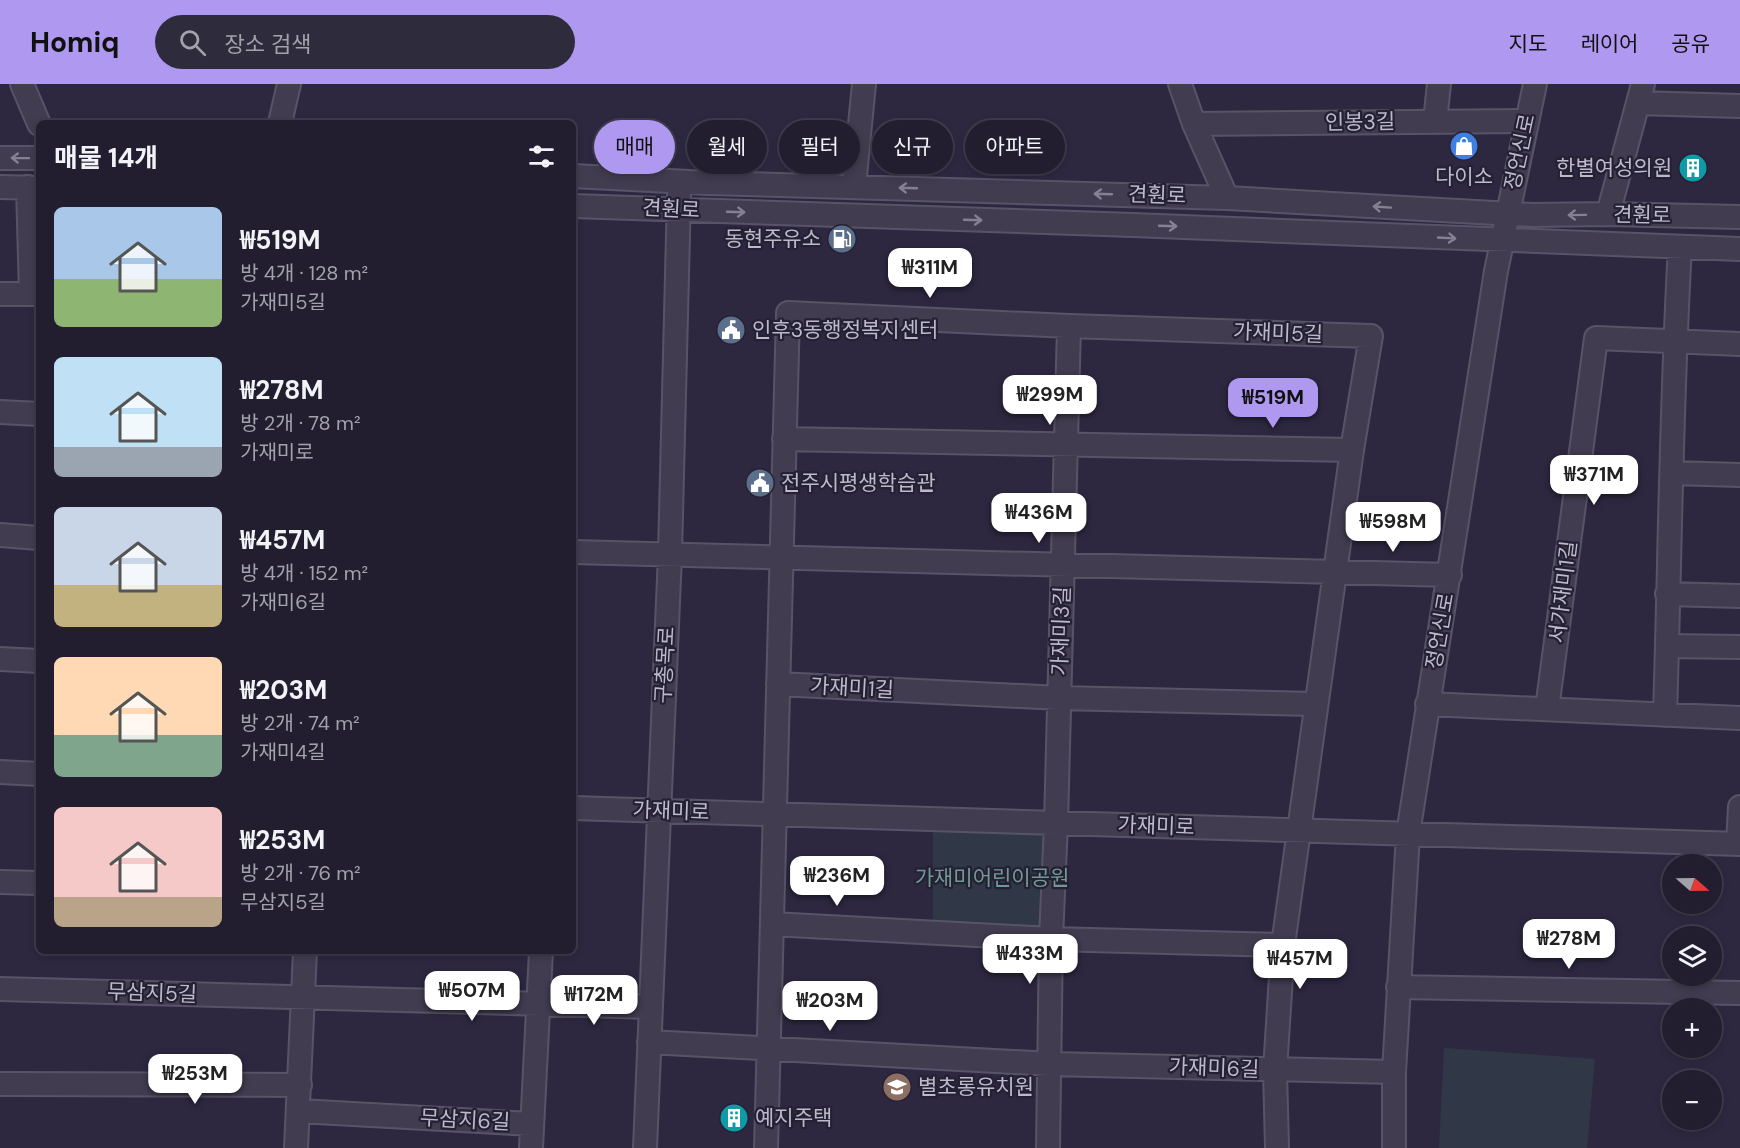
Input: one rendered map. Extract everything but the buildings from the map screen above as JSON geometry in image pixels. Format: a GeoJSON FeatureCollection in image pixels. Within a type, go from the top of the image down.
{"type":"FeatureCollection","features":[{"type":"Feature","properties":{"kind":"street"},"geometry":{"type":"LineString","coordinates":[[22,84],[37,120]]}},
{"type":"Feature","properties":{"kind":"street"},"geometry":{"type":"LineString","coordinates":[[281,120],[289,84]]}},
{"type":"Feature","properties":{"kind":"street"},"geometry":{"type":"LineString","coordinates":[[854,186],[864,84]]}},
{"type":"Feature","properties":{"kind":"street"},"geometry":{"type":"LineString","coordinates":[[1180,84],[1194,124],[1227,198]]}},
{"type":"Feature","properties":{"kind":"street"},"geometry":{"type":"LineString","coordinates":[[1435,121],[1440,84]]}},
{"type":"Feature","properties":{"kind":"street","name":"정언신로"},"geometry":{"type":"LineString","coordinates":[[1394,1148],[1394,1072],[1408,834],[1491,300],[1535,84]]}},
{"type":"Feature","properties":{"kind":"street"},"geometry":{"type":"LineString","coordinates":[[1608,214],[1641,93],[1730,98]]}},
{"type":"Feature","properties":{"kind":"street","name":"인봉3길"},"geometry":{"type":"LineString","coordinates":[[1194,124],[1527,121]]}},
{"type":"Feature","properties":{"kind":"street"},"geometry":{"type":"LineString","coordinates":[[0,158],[36,158]]}},
{"type":"Feature","properties":{"kind":"street","name":"견훤로"},"geometry":{"type":"LineString","coordinates":[[576,176],[679,182],[1227,198],[1508,214],[1740,217]]}},
{"type":"Feature","properties":{"kind":"street","name":"구총목로"},"geometry":{"type":"LineString","coordinates":[[645,1148],[670,554],[679,182]]}},
{"type":"Feature","properties":{"kind":"street"},"geometry":{"type":"LineString","coordinates":[[0,187],[33,188],[35,294],[0,294]]}},
{"type":"Feature","properties":{"kind":"street","name":"견훤로"},"geometry":{"type":"LineString","coordinates":[[576,206],[1740,249]]}},
{"type":"Feature","properties":{"kind":"street"},"geometry":{"type":"LineString","coordinates":[[1665,715],[1675,342],[1680,247]]}},
{"type":"Feature","properties":{"kind":"street"},"geometry":{"type":"LineString","coordinates":[[766,1148],[788,313],[1069,326]]}},
{"type":"Feature","properties":{"kind":"street","name":"가재미3길"},"geometry":{"type":"LineString","coordinates":[[1048,1148],[1051,939],[1060,698],[1069,326]]}},
{"type":"Feature","properties":{"kind":"street","name":"가재미5길"},"geometry":{"type":"LineString","coordinates":[[1069,326],[1371,336],[1352,450],[1298,831]]}},
{"type":"Feature","properties":{"kind":"street","name":"서가재미1길"},"geometry":{"type":"LineString","coordinates":[[1547,709],[1596,338],[1740,344]]}},
{"type":"Feature","properties":{"kind":"street"},"geometry":{"type":"LineString","coordinates":[[0,412],[36,414]]}},
{"type":"Feature","properties":{"kind":"street"},"geometry":{"type":"LineString","coordinates":[[784,440],[1352,450]]}},
{"type":"Feature","properties":{"kind":"street"},"geometry":{"type":"LineString","coordinates":[[1673,473],[1740,475]]}},
{"type":"Feature","properties":{"kind":"street"},"geometry":{"type":"LineString","coordinates":[[0,536],[36,538]]}},
{"type":"Feature","properties":{"kind":"street"},"geometry":{"type":"LineString","coordinates":[[576,552],[782,557]]}},
{"type":"Feature","properties":{"kind":"street","name":"가재미3길"},"geometry":{"type":"LineString","coordinates":[[782,557],[1335,572]]}},
{"type":"Feature","properties":{"kind":"street"},"geometry":{"type":"LineString","coordinates":[[1335,572],[1450,575]]}},
{"type":"Feature","properties":{"kind":"street"},"geometry":{"type":"LineString","coordinates":[[1667,594],[1740,596]]}},
{"type":"Feature","properties":{"kind":"street"},"geometry":{"type":"LineString","coordinates":[[1667,646],[1740,647]]}},
{"type":"Feature","properties":{"kind":"street"},"geometry":{"type":"LineString","coordinates":[[0,659],[36,661]]}},
{"type":"Feature","properties":{"kind":"street","name":"가재미1길"},"geometry":{"type":"LineString","coordinates":[[778,684],[926,692]]}},
{"type":"Feature","properties":{"kind":"street","name":"가재미3길"},"geometry":{"type":"LineString","coordinates":[[926,692],[1060,698],[1316,704]]}},
{"type":"Feature","properties":{"kind":"street"},"geometry":{"type":"LineString","coordinates":[[1427,704],[1740,718]]}},
{"type":"Feature","properties":{"kind":"street"},"geometry":{"type":"LineString","coordinates":[[0,772],[36,774]]}},
{"type":"Feature","properties":{"kind":"street"},"geometry":{"type":"LineString","coordinates":[[1739,844],[1740,807]]}},
{"type":"Feature","properties":{"kind":"street","name":"가재미로"},"geometry":{"type":"LineString","coordinates":[[576,808],[1739,844]]}},
{"type":"Feature","properties":{"kind":"street","name":"가재미6길"},"geometry":{"type":"LineString","coordinates":[[1277,1148],[1275,1070],[1283,945],[1298,831]]}},
{"type":"Feature","properties":{"kind":"street"},"geometry":{"type":"LineString","coordinates":[[0,882],[36,883]]}},
{"type":"Feature","properties":{"kind":"street"},"geometry":{"type":"LineString","coordinates":[[772,924],[1051,939],[1283,945]]}},
{"type":"Feature","properties":{"kind":"street"},"geometry":{"type":"LineString","coordinates":[[296,1148],[305,954]]}},
{"type":"Feature","properties":{"kind":"street","name":"무삼지6길"},"geometry":{"type":"LineString","coordinates":[[531,1148],[541,954]]}},
{"type":"Feature","properties":{"kind":"street"},"geometry":{"type":"LineString","coordinates":[[1398,987],[1740,993]]}},
{"type":"Feature","properties":{"kind":"street","name":"무삼지5길"},"geometry":{"type":"LineString","coordinates":[[0,989],[538,1004]]}},
{"type":"Feature","properties":{"kind":"street"},"geometry":{"type":"LineString","coordinates":[[538,1004],[651,1007]]}},
{"type":"Feature","properties":{"kind":"street","name":"가재미6길"},"geometry":{"type":"LineString","coordinates":[[649,1042],[1051,1064],[1394,1072]]}},
{"type":"Feature","properties":{"kind":"street"},"geometry":{"type":"LineString","coordinates":[[0,1084],[300,1085]]}},
{"type":"Feature","properties":{"kind":"street","name":"무삼지6길"},"geometry":{"type":"LineString","coordinates":[[299,1110],[532,1124]]}},
{"type":"Feature","properties":{"kind":"green space","name":"가재미어린이공원"},"geometry":{"type":"Polygon","coordinates":[[[933,819],[1056,823],[1051,939],[933,932],[933,819]]]}},
{"type":"Feature","properties":{"kind":"green space"},"geometry":{"type":"Polygon","coordinates":[[[1444,1048],[1595,1059],[1587,1148],[1439,1148],[1444,1048]]]}},
{"type":"Feature","properties":{"kind":"place","name":"다이소"},"geometry":{"type":"Point","coordinates":[1464,146]}},
{"type":"Feature","properties":{"kind":"place","name":"한별여성의원"},"geometry":{"type":"Point","coordinates":[1693,168]}},
{"type":"Feature","properties":{"kind":"place","name":"동현주유소"},"geometry":{"type":"Point","coordinates":[842,239]}},
{"type":"Feature","properties":{"kind":"place","name":"인후3동행정복지센터"},"geometry":{"type":"Point","coordinates":[731,330]}},
{"type":"Feature","properties":{"kind":"place","name":"전주시평생학습관"},"geometry":{"type":"Point","coordinates":[760,483]}},
{"type":"Feature","properties":{"kind":"place","name":"별초롱유치원"},"geometry":{"type":"Point","coordinates":[897,1087]}},
{"type":"Feature","properties":{"kind":"place","name":"예지주택"},"geometry":{"type":"Point","coordinates":[734,1118]}}]}
